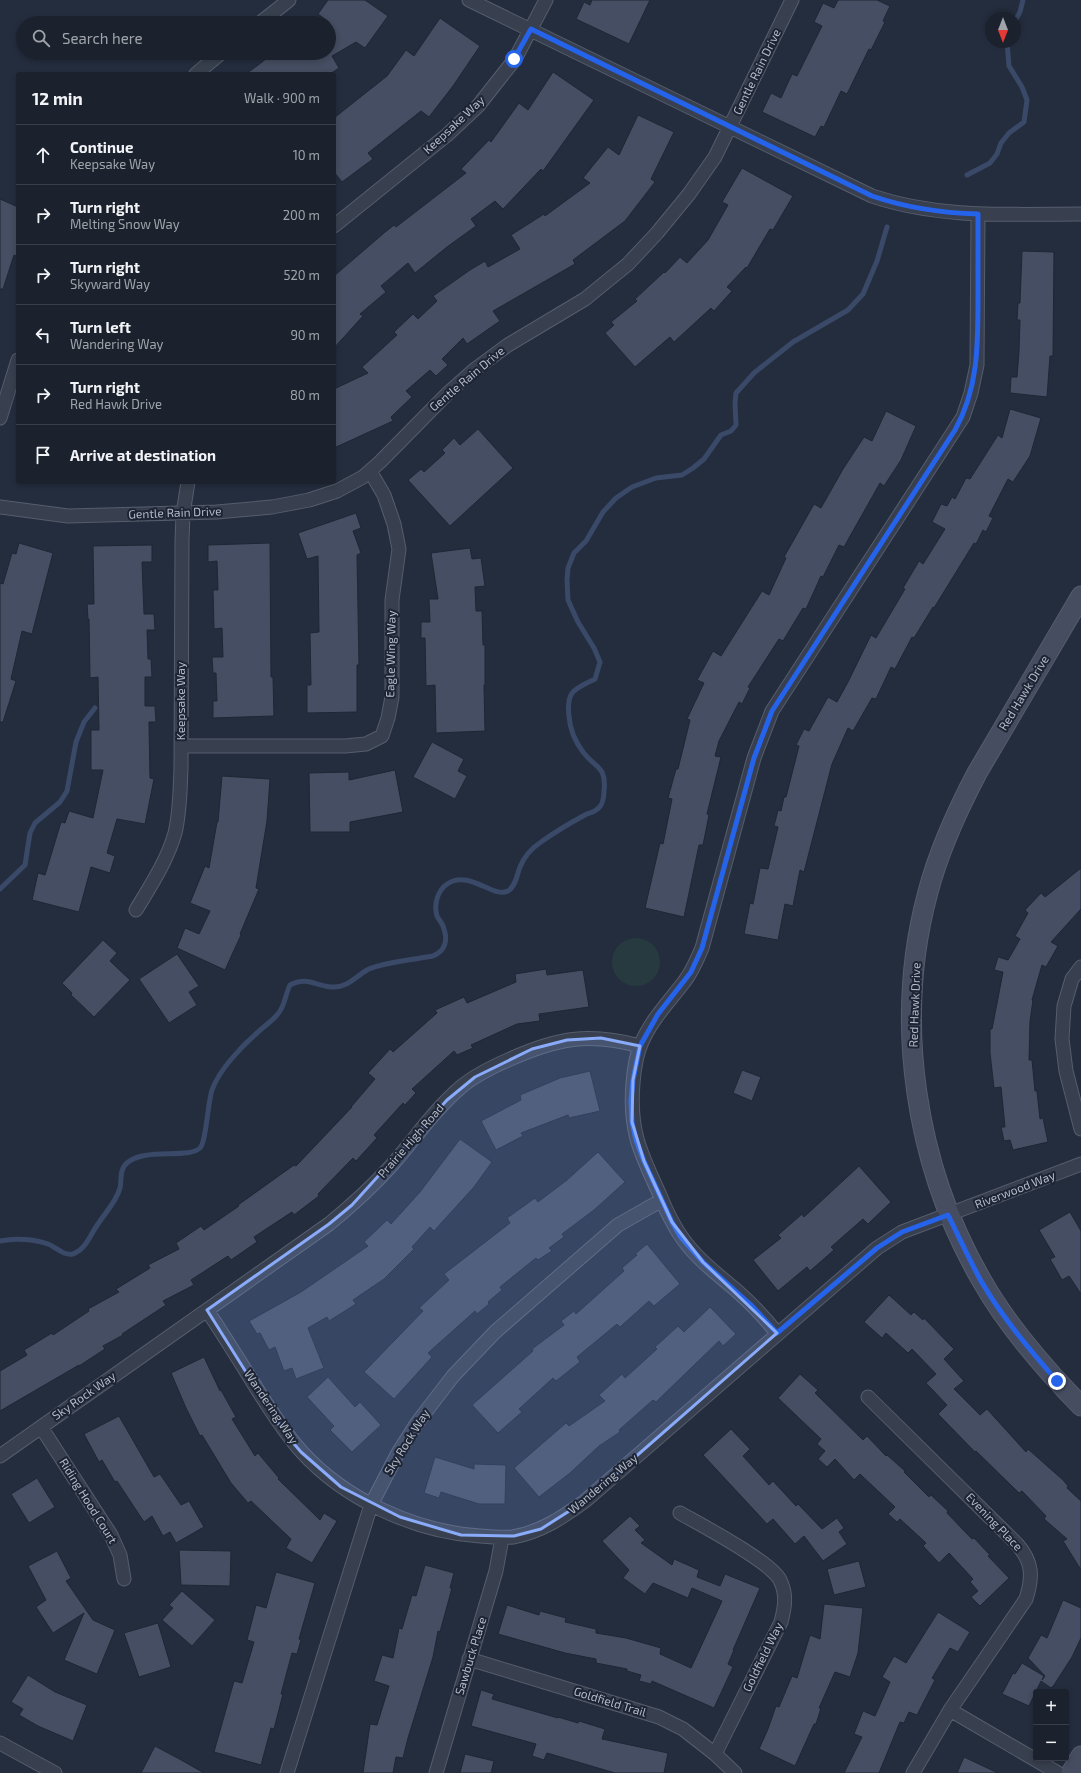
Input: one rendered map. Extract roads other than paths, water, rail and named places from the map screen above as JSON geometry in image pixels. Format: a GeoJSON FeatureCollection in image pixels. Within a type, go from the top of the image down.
{"type":"FeatureCollection","features":[{"type":"Feature","properties":{"kind":"street"},"geometry":{"type":"LineString","coordinates":[[269,16],[289,0]]}},
{"type":"Feature","properties":{"kind":"street"},"geometry":{"type":"LineString","coordinates":[[469,0],[872,196],[891,203],[928,210],[978,214],[1081,214]]}},
{"type":"Feature","properties":{"kind":"street","name":"Keepsake Way"},"geometry":{"type":"LineString","coordinates":[[336,224],[447,135],[478,106],[514,59],[546,0]]}},
{"type":"Feature","properties":{"kind":"street","name":"Gentle Rain Drive"},"geometry":{"type":"LineString","coordinates":[[0,507],[68,516],[183,514],[272,507],[309,500],[337,491],[363,477],[396,447],[417,423],[448,393],[474,370],[508,345],[586,300],[628,264],[657,233],[689,194],[716,157],[792,0]]}},
{"type":"Feature","properties":{"kind":"street"},"geometry":{"type":"LineString","coordinates":[[198,72],[213,60]]}},
{"type":"Feature","properties":{"kind":"street"},"geometry":{"type":"LineString","coordinates":[[777,1333],[751,1305],[703,1262],[690,1248],[672,1222],[636,1140],[632,1122],[631,1101],[633,1080],[640,1046],[658,1014],[691,972],[702,948],[754,758],[772,711],[962,417],[971,393],[976,365],[978,214]]}},
{"type":"Feature","properties":{"kind":"street"},"geometry":{"type":"LineString","coordinates":[[0,418],[16,366]]}},
{"type":"Feature","properties":{"kind":"street","name":"Eagle Wing Way"},"geometry":{"type":"LineString","coordinates":[[181,746],[345,746],[366,744],[382,736],[388,718],[392,697],[392,600],[399,549],[394,524],[384,495],[370,471]]}},
{"type":"Feature","properties":{"kind":"street","name":"Keepsake Way"},"geometry":{"type":"LineString","coordinates":[[136,910],[168,853],[175,832],[181,769],[183,514],[188,484]]}},
{"type":"Feature","properties":{"kind":"street","name":"Red Hawk Drive"},"geometry":{"type":"LineString","coordinates":[[1081,596],[976,773],[961,802],[938,862],[928,892],[916,957],[913,989],[912,1047],[921,1112],[938,1184],[948,1215],[979,1275],[999,1309],[1034,1355],[1081,1406]]}},
{"type":"Feature","properties":{"kind":"street"},"geometry":{"type":"LineString","coordinates":[[1081,967],[1072,979],[1064,1006],[1062,1039],[1066,1071],[1081,1129]]}},
{"type":"Feature","properties":{"kind":"street","name":"Prairie High Road"},"geometry":{"type":"LineString","coordinates":[[207,1310],[329,1224],[352,1205],[390,1166],[447,1100],[474,1077],[532,1049],[567,1040],[601,1038],[619,1040],[640,1046]]}},
{"type":"Feature","properties":{"kind":"street","name":"Riverwood Way"},"geometry":{"type":"LineString","coordinates":[[948,1215],[1081,1164]]}},
{"type":"Feature","properties":{"kind":"street","name":"Sky Rock Way"},"geometry":{"type":"LineString","coordinates":[[287,1773],[371,1505],[398,1453],[417,1423],[453,1376],[495,1332],[618,1226],[662,1200]]}},
{"type":"Feature","properties":{"kind":"street","name":"Wandering Way"},"geometry":{"type":"LineString","coordinates":[[207,1310],[283,1431],[320,1471],[341,1487],[371,1505],[400,1517],[435,1529],[461,1535],[502,1538],[541,1529],[562,1518],[586,1501],[777,1333],[877,1248],[902,1232],[948,1215]]}},
{"type":"Feature","properties":{"kind":"street","name":"Sky Rock Way"},"geometry":{"type":"LineString","coordinates":[[0,1456],[207,1310]]}},
{"type":"Feature","properties":{"kind":"street","name":"Evening Place"},"geometry":{"type":"LineString","coordinates":[[868,1397],[1024,1551],[1030,1565],[1030,1585],[1026,1599],[950,1710],[913,1773]]}},
{"type":"Feature","properties":{"kind":"street","name":"Riding Hood Court"},"geometry":{"type":"LineString","coordinates":[[41,1426],[111,1535],[120,1555],[124,1579]]}},
{"type":"Feature","properties":{"kind":"street","name":"Goldfield Way"},"geometry":{"type":"LineString","coordinates":[[680,1513],[767,1565],[780,1580],[785,1593],[785,1608],[781,1622],[715,1754]]}},
{"type":"Feature","properties":{"kind":"street","name":"Sawbuck Place"},"geometry":{"type":"LineString","coordinates":[[436,1773],[496,1571],[502,1538]]}},
{"type":"Feature","properties":{"kind":"street","name":"Goldfield Trail"},"geometry":{"type":"LineString","coordinates":[[470,1659],[659,1717],[683,1729],[715,1754],[735,1773]]}},
{"type":"Feature","properties":{"kind":"street"},"geometry":{"type":"LineString","coordinates":[[950,1710],[1058,1773]]}},
{"type":"Feature","properties":{"kind":"street"},"geometry":{"type":"LineString","coordinates":[[0,1743],[55,1773]]}},
{"type":"Feature","properties":{"kind":"street"},"geometry":{"type":"LineString","coordinates":[[1071,1773],[1081,1756]]}},
{"type":"Feature","properties":{"kind":"waterway"},"geometry":{"type":"LineString","coordinates":[[1020,12],[1023,0]]}},
{"type":"Feature","properties":{"kind":"waterway"},"geometry":{"type":"LineString","coordinates":[[967,175],[990,163],[997,154],[1001,143],[1009,133],[1024,122],[1027,100],[1022,87],[1009,66],[1008,48]]}},
{"type":"Feature","properties":{"kind":"waterway"},"geometry":{"type":"LineString","coordinates":[[0,1241],[18,1239],[37,1241],[48,1244],[66,1254],[73,1254],[79,1250],[86,1244],[99,1222],[116,1199],[120,1188],[121,1173],[125,1165],[133,1159],[142,1156],[153,1154],[185,1153],[200,1148],[204,1138],[211,1095],[215,1082],[238,1052],[280,1012],[290,985],[296,982],[307,981],[332,987],[342,986],[351,982],[372,968],[389,963],[433,956],[437,954],[443,948],[446,938],[442,924],[437,916],[436,905],[438,895],[448,883],[461,880],[476,883],[496,891],[508,891],[515,883],[524,860],[534,847],[546,838],[600,807],[604,796],[604,777],[599,768],[587,757],[577,743],[571,730],[568,707],[573,692],[582,685],[595,679],[600,662],[594,648],[578,622],[568,600],[568,568],[574,553],[586,541],[603,512],[616,498],[632,487],[656,478],[682,475],[704,459],[721,435],[731,431],[736,425],[736,393],[754,373],[793,342],[848,310],[863,294],[877,261],[887,227]]}},
{"type":"Feature","properties":{"kind":"waterway"},"geometry":{"type":"LineString","coordinates":[[0,889],[25,865],[30,833],[35,823],[60,802],[67,791],[76,742],[84,722],[95,708]]}}]}
